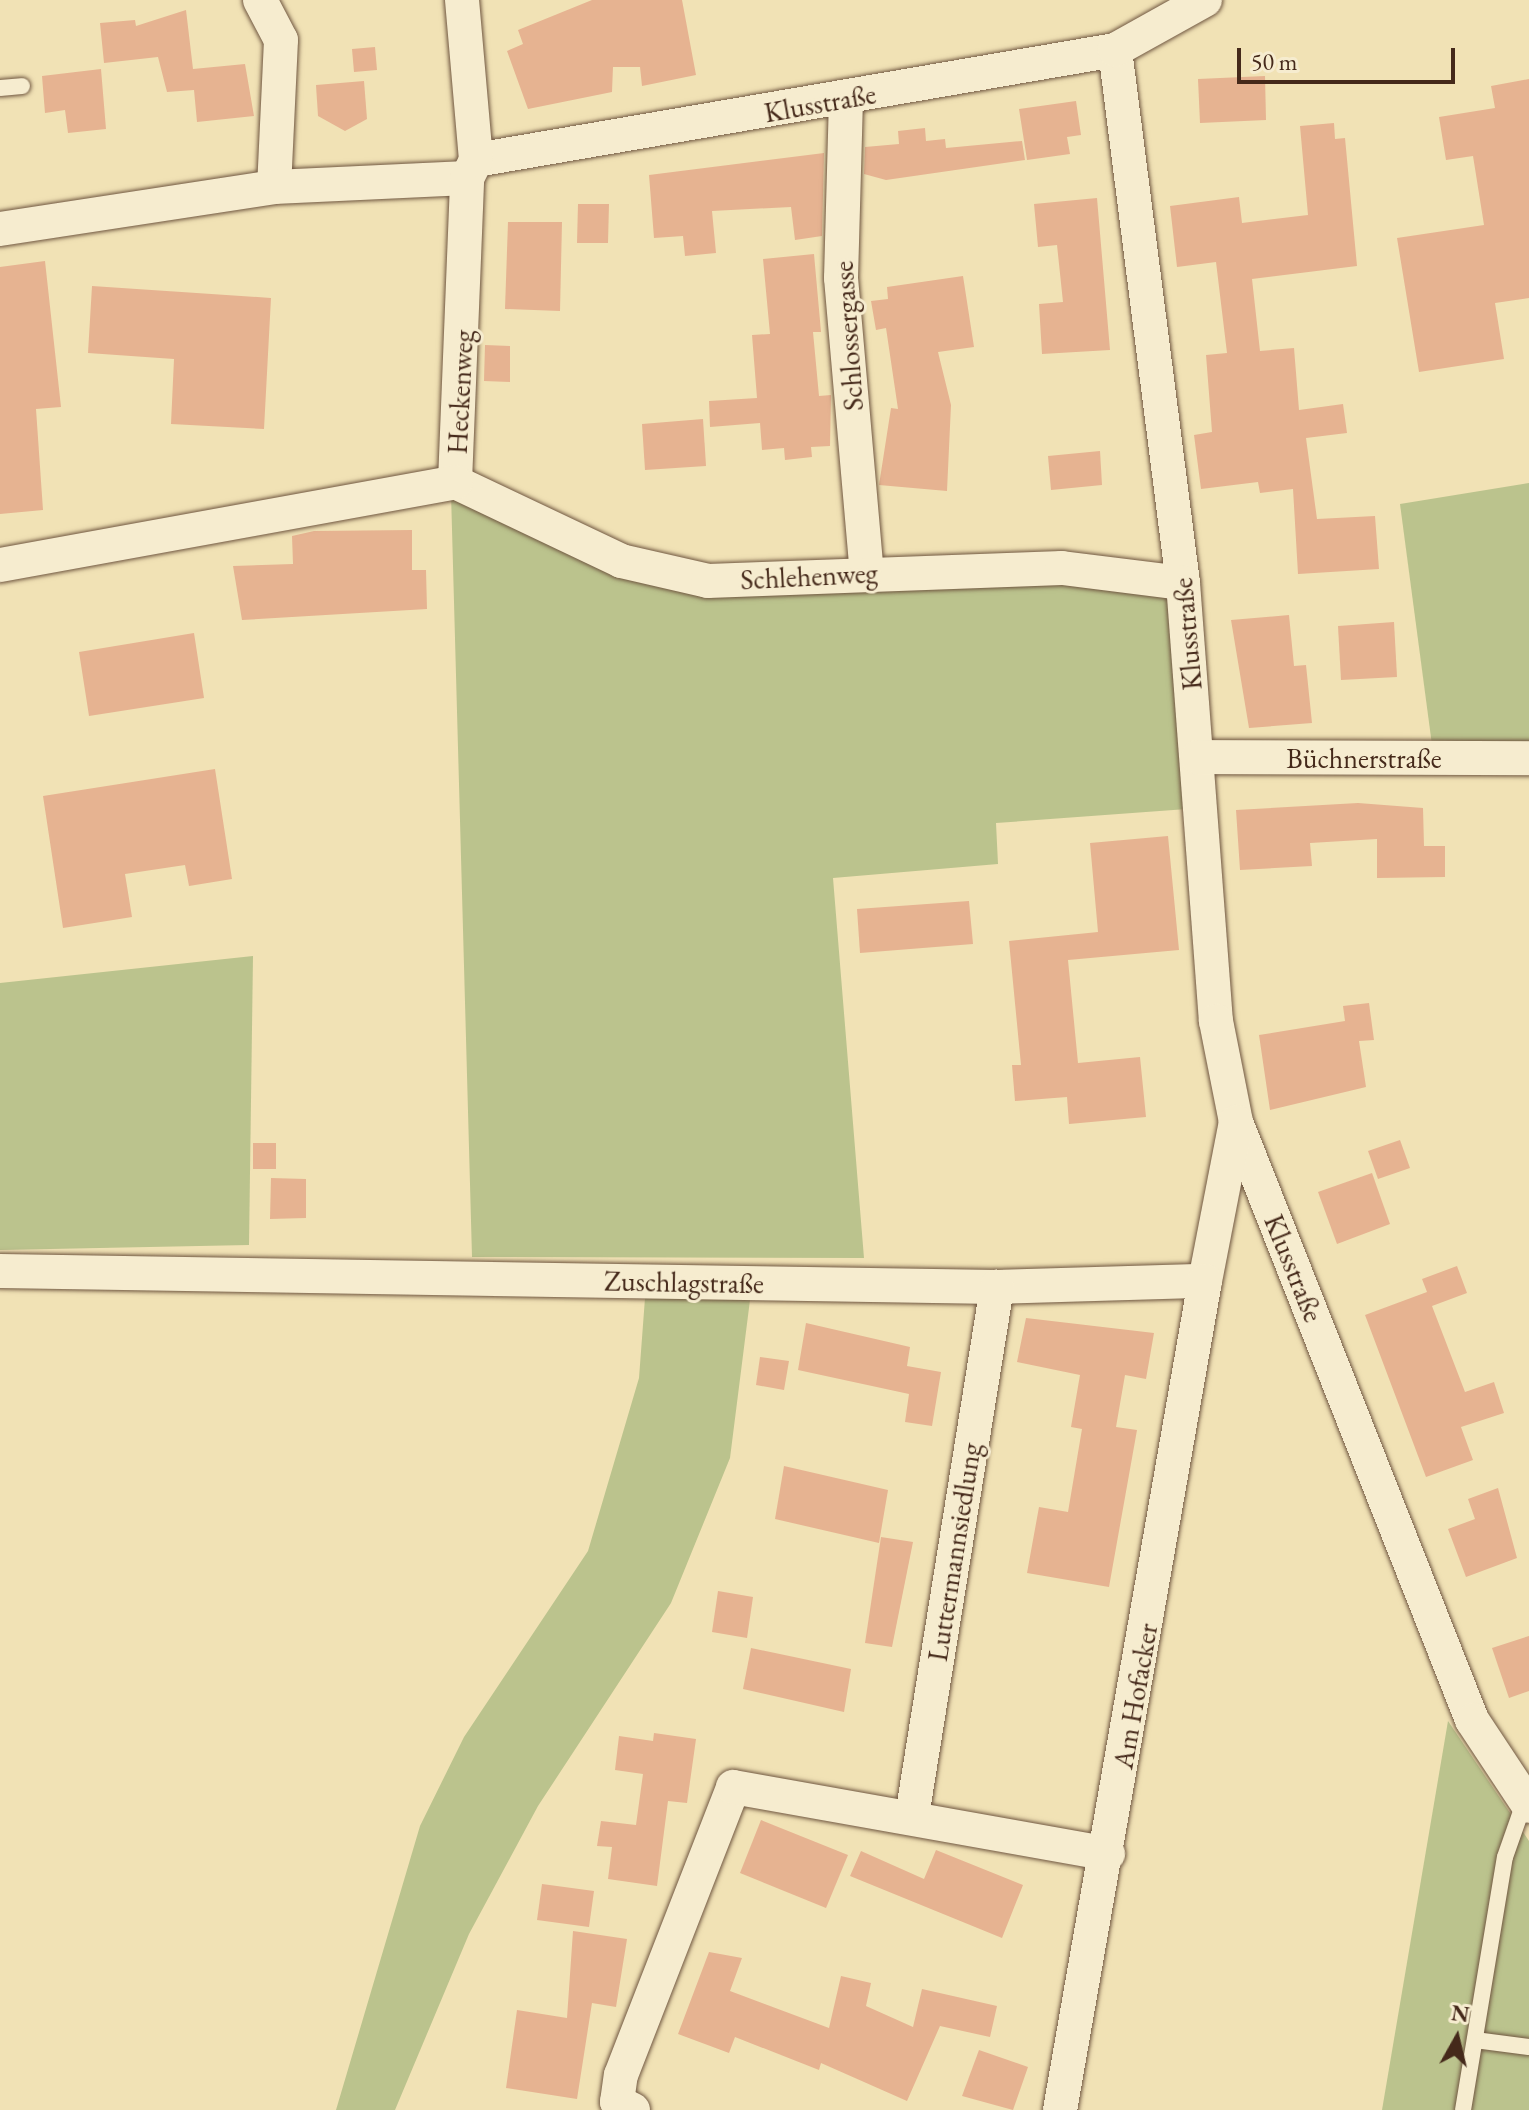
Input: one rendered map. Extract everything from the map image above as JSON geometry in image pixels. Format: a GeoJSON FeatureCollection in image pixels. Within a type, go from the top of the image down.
{"type":"FeatureCollection","features":[{"type":"Feature","properties":{"kind":"street"},"geometry":{"type":"LineString","coordinates":[[260,0],[281,40],[274,187]]}},
{"type":"Feature","properties":{"kind":"street"},"geometry":{"type":"LineString","coordinates":[[0,229],[274,187],[471,169],[462,0]]}},
{"type":"Feature","properties":{"kind":"street"},"geometry":{"type":"LineString","coordinates":[[1115,50],[1205,0]]}},
{"type":"Feature","properties":{"kind":"street","name":"Klusstraße"},"geometry":{"type":"LineString","coordinates":[[471,169],[1115,50],[1183,583],[1216,1021],[1236,1122],[1472,1720],[1526,1804]]}},
{"type":"Feature","properties":{"kind":"street","name":"Schlossergasse"},"geometry":{"type":"LineString","coordinates":[[846,99],[841,278],[867,573]]}},
{"type":"Feature","properties":{"kind":"street","name":"Heckenweg"},"geometry":{"type":"LineString","coordinates":[[0,565],[455,482],[471,169]]}},
{"type":"Feature","properties":{"kind":"street","name":"Schlehenweg"},"geometry":{"type":"LineString","coordinates":[[455,482],[621,561],[708,581],[1062,568],[1183,583]]}},
{"type":"Feature","properties":{"kind":"street","name":"Büchnerstraße"},"geometry":{"type":"LineString","coordinates":[[1198,757],[1529,758]]}},
{"type":"Feature","properties":{"kind":"street"},"geometry":{"type":"LineString","coordinates":[[1205,1281],[1236,1122]]}},
{"type":"Feature","properties":{"kind":"street","name":"Zuschlagstraße"},"geometry":{"type":"LineString","coordinates":[[0,1271],[997,1287],[1205,1281]]}},
{"type":"Feature","properties":{"kind":"street","name":"Am Hofacker"},"geometry":{"type":"LineString","coordinates":[[1060,2110],[1108,1854],[1205,1281]]}},
{"type":"Feature","properties":{"kind":"street","name":"Luttermannsiedlung"},"geometry":{"type":"LineString","coordinates":[[912,1816],[997,1287]]}},
{"type":"Feature","properties":{"kind":"street"},"geometry":{"type":"LineString","coordinates":[[633,2110],[617,2102],[621,2075],[733,1787],[912,1816],[1108,1854]]}},
{"type":"Feature","properties":{"kind":"lane"},"geometry":{"type":"LineString","coordinates":[[0,88],[22,86]]}},
{"type":"Feature","properties":{"kind":"lane"},"geometry":{"type":"LineString","coordinates":[[1463,2110],[1505,1857],[1526,1804]]}},
{"type":"Feature","properties":{"kind":"lane"},"geometry":{"type":"LineString","coordinates":[[1475,2040],[1529,2047]]}},
{"type":"Feature","properties":{"kind":"green space"},"geometry":{"type":"Polygon","coordinates":[[[1529,483],[1529,744],[1432,745],[1400,504],[1529,483]]]}},
{"type":"Feature","properties":{"kind":"green space"},"geometry":{"type":"Polygon","coordinates":[[[451,493],[619,567],[1063,577],[1173,593],[1187,809],[996,823],[998,864],[833,878],[864,1258],[472,1257],[451,493]]]}},
{"type":"Feature","properties":{"kind":"green space"},"geometry":{"type":"Polygon","coordinates":[[[253,956],[249,1245],[0,1250],[0,983],[253,956]]]}},
{"type":"Feature","properties":{"kind":"green space"},"geometry":{"type":"Polygon","coordinates":[[[645,1298],[750,1300],[730,1458],[671,1603],[538,1806],[469,1934],[395,2110],[336,2110],[420,1826],[464,1737],[588,1551],[639,1378],[645,1298]]]}},
{"type":"Feature","properties":{"kind":"green space"},"geometry":{"type":"Polygon","coordinates":[[[1448,1721],[1529,1841],[1529,2110],[1382,2110],[1448,1721]]]}},
{"type":"Feature","properties":{"kind":"building"},"geometry":{"type":"Polygon","coordinates":[[[592,0],[682,0],[696,75],[642,86],[640,67],[613,67],[612,92],[528,109],[507,51],[523,44],[518,30],[592,0]]]}},
{"type":"Feature","properties":{"kind":"building"},"geometry":{"type":"Polygon","coordinates":[[[186,10],[193,69],[245,64],[254,116],[197,122],[194,90],[167,92],[158,57],[104,63],[100,23],[135,20],[136,26],[186,10]]]}},
{"type":"Feature","properties":{"kind":"building"},"geometry":{"type":"Polygon","coordinates":[[[375,47],[377,70],[354,72],[352,49],[375,47]]]}},
{"type":"Feature","properties":{"kind":"building"},"geometry":{"type":"Polygon","coordinates":[[[101,69],[106,129],[68,133],[65,110],[45,113],[42,76],[101,69]]]}},
{"type":"Feature","properties":{"kind":"building"},"geometry":{"type":"Polygon","coordinates":[[[1265,76],[1266,120],[1200,123],[1198,79],[1265,76]]]}},
{"type":"Feature","properties":{"kind":"building"},"geometry":{"type":"Polygon","coordinates":[[[1529,79],[1529,298],[1495,303],[1504,359],[1419,372],[1397,238],[1484,225],[1473,156],[1446,160],[1439,117],[1495,108],[1491,86],[1529,79]]]}},
{"type":"Feature","properties":{"kind":"building"},"geometry":{"type":"Polygon","coordinates":[[[364,81],[367,119],[345,131],[318,116],[316,85],[364,81]]]}},
{"type":"Feature","properties":{"kind":"building"},"geometry":{"type":"Polygon","coordinates":[[[1076,101],[1081,135],[1067,137],[1070,154],[1027,160],[1019,109],[1076,101]]]}},
{"type":"Feature","properties":{"kind":"building"},"geometry":{"type":"Polygon","coordinates":[[[1334,123],[1335,139],[1345,138],[1357,266],[1252,279],[1260,351],[1294,348],[1299,410],[1343,404],[1347,433],[1306,438],[1317,519],[1375,516],[1379,569],[1298,574],[1293,489],[1260,493],[1258,482],[1201,489],[1194,435],[1212,432],[1206,355],[1227,353],[1216,262],[1177,267],[1170,206],[1239,197],[1242,223],[1308,215],[1300,126],[1334,123]]]}},
{"type":"Feature","properties":{"kind":"building"},"geometry":{"type":"Polygon","coordinates":[[[925,128],[926,141],[945,139],[946,148],[1022,141],[1025,160],[886,180],[864,174],[865,147],[899,144],[898,131],[925,128]]]}},
{"type":"Feature","properties":{"kind":"building"},"geometry":{"type":"Polygon","coordinates":[[[824,153],[822,236],[795,240],[791,207],[712,211],[716,253],[685,256],[683,236],[654,238],[649,175],[824,153]]]}},
{"type":"Feature","properties":{"kind":"building"},"geometry":{"type":"Polygon","coordinates":[[[1097,198],[1110,350],[1042,354],[1039,304],[1063,302],[1057,245],[1038,247],[1034,204],[1097,198]]]}},
{"type":"Feature","properties":{"kind":"building"},"geometry":{"type":"Polygon","coordinates":[[[578,204],[609,204],[608,243],[577,243],[578,204]]]}},
{"type":"Feature","properties":{"kind":"building"},"geometry":{"type":"Polygon","coordinates":[[[508,222],[562,222],[560,311],[505,309],[508,222]]]}},
{"type":"Feature","properties":{"kind":"building"},"geometry":{"type":"Polygon","coordinates":[[[814,254],[821,332],[813,332],[819,396],[831,395],[830,446],[811,447],[812,457],[785,460],[784,448],[762,450],[760,423],[710,427],[709,401],[757,398],[752,335],[770,334],[763,259],[814,254]]]}},
{"type":"Feature","properties":{"kind":"building"},"geometry":{"type":"Polygon","coordinates":[[[45,261],[61,407],[36,409],[43,510],[0,514],[0,267],[45,261]]]}},
{"type":"Feature","properties":{"kind":"building"},"geometry":{"type":"Polygon","coordinates":[[[963,276],[974,347],[938,352],[951,405],[947,491],[879,485],[891,408],[898,409],[886,328],[876,330],[871,301],[888,299],[887,287],[963,276]]]}},
{"type":"Feature","properties":{"kind":"building"},"geometry":{"type":"Polygon","coordinates":[[[92,286],[271,298],[264,429],[171,424],[174,359],[88,353],[92,286]]]}},
{"type":"Feature","properties":{"kind":"building"},"geometry":{"type":"Polygon","coordinates":[[[485,345],[510,346],[510,382],[484,381],[485,345]]]}},
{"type":"Feature","properties":{"kind":"building"},"geometry":{"type":"Polygon","coordinates":[[[703,419],[706,466],[645,470],[642,424],[703,419]]]}},
{"type":"Feature","properties":{"kind":"building"},"geometry":{"type":"Polygon","coordinates":[[[1100,451],[1102,485],[1051,490],[1048,456],[1100,451]]]}},
{"type":"Feature","properties":{"kind":"building"},"geometry":{"type":"Polygon","coordinates":[[[412,530],[412,570],[426,570],[427,609],[242,620],[233,566],[293,564],[292,536],[314,531],[412,530]]]}},
{"type":"Feature","properties":{"kind":"building"},"geometry":{"type":"Polygon","coordinates":[[[1289,615],[1294,666],[1306,665],[1312,723],[1249,728],[1231,620],[1289,615]]]}},
{"type":"Feature","properties":{"kind":"building"},"geometry":{"type":"Polygon","coordinates":[[[1394,622],[1397,677],[1341,680],[1338,626],[1394,622]]]}},
{"type":"Feature","properties":{"kind":"building"},"geometry":{"type":"Polygon","coordinates":[[[194,633],[204,698],[89,716],[79,652],[194,633]]]}},
{"type":"Feature","properties":{"kind":"building"},"geometry":{"type":"Polygon","coordinates":[[[215,769],[232,879],[189,886],[185,865],[125,874],[132,917],[63,928],[43,796],[215,769]]]}},
{"type":"Feature","properties":{"kind":"building"},"geometry":{"type":"Polygon","coordinates":[[[1358,803],[1423,808],[1424,846],[1445,846],[1445,877],[1377,878],[1377,839],[1310,843],[1312,866],[1240,870],[1236,810],[1358,803]]]}},
{"type":"Feature","properties":{"kind":"building"},"geometry":{"type":"Polygon","coordinates":[[[1168,836],[1179,950],[1068,960],[1078,1063],[1140,1057],[1146,1117],[1069,1124],[1067,1097],[1015,1101],[1012,1065],[1021,1065],[1009,941],[1098,932],[1090,843],[1168,836]]]}},
{"type":"Feature","properties":{"kind":"building"},"geometry":{"type":"Polygon","coordinates":[[[969,901],[973,944],[860,953],[857,909],[969,901]]]}},
{"type":"Feature","properties":{"kind":"building"},"geometry":{"type":"Polygon","coordinates":[[[1369,1003],[1374,1040],[1359,1041],[1366,1087],[1270,1110],[1259,1035],[1345,1021],[1343,1006],[1369,1003]]]}},
{"type":"Feature","properties":{"kind":"building"},"geometry":{"type":"Polygon","coordinates":[[[1400,1140],[1410,1168],[1378,1179],[1368,1151],[1400,1140]]]}},
{"type":"Feature","properties":{"kind":"building"},"geometry":{"type":"Polygon","coordinates":[[[253,1143],[276,1143],[276,1169],[253,1169],[253,1143]]]}},
{"type":"Feature","properties":{"kind":"building"},"geometry":{"type":"Polygon","coordinates":[[[1372,1173],[1390,1224],[1337,1244],[1318,1192],[1372,1173]]]}},
{"type":"Feature","properties":{"kind":"building"},"geometry":{"type":"Polygon","coordinates":[[[271,1178],[306,1179],[306,1218],[270,1219],[271,1178]]]}},
{"type":"Feature","properties":{"kind":"building"},"geometry":{"type":"Polygon","coordinates":[[[1457,1266],[1467,1293],[1432,1306],[1465,1392],[1494,1382],[1504,1413],[1461,1427],[1473,1460],[1426,1477],[1365,1315],[1427,1292],[1422,1279],[1457,1266]]]}},
{"type":"Feature","properties":{"kind":"building"},"geometry":{"type":"Polygon","coordinates":[[[1026,1318],[1154,1333],[1146,1379],[1125,1375],[1116,1427],[1137,1430],[1109,1587],[1027,1573],[1039,1507],[1068,1512],[1082,1429],[1071,1427],[1080,1375],[1017,1362],[1026,1318]]]}},
{"type":"Feature","properties":{"kind":"building"},"geometry":{"type":"Polygon","coordinates":[[[806,1323],[910,1347],[907,1366],[941,1372],[932,1426],[905,1422],[909,1394],[798,1370],[806,1323]]]}},
{"type":"Feature","properties":{"kind":"building"},"geometry":{"type":"Polygon","coordinates":[[[760,1357],[789,1361],[784,1390],[756,1385],[760,1357]]]}},
{"type":"Feature","properties":{"kind":"building"},"geometry":{"type":"Polygon","coordinates":[[[784,1466],[888,1490],[879,1543],[775,1519],[784,1466]]]}},
{"type":"Feature","properties":{"kind":"building"},"geometry":{"type":"Polygon","coordinates":[[[1498,1488],[1517,1558],[1466,1577],[1448,1529],[1475,1519],[1468,1499],[1498,1488]]]}},
{"type":"Feature","properties":{"kind":"building"},"geometry":{"type":"Polygon","coordinates":[[[881,1537],[913,1542],[892,1647],[865,1643],[881,1537]]]}},
{"type":"Feature","properties":{"kind":"building"},"geometry":{"type":"Polygon","coordinates":[[[718,1591],[753,1597],[747,1638],[712,1632],[718,1591]]]}},
{"type":"Feature","properties":{"kind":"building"},"geometry":{"type":"Polygon","coordinates":[[[1529,1636],[1529,1691],[1509,1698],[1492,1648],[1529,1636]]]}},
{"type":"Feature","properties":{"kind":"building"},"geometry":{"type":"Polygon","coordinates":[[[751,1648],[851,1669],[844,1712],[743,1689],[751,1648]]]}},
{"type":"Feature","properties":{"kind":"building"},"geometry":{"type":"Polygon","coordinates":[[[654,1733],[696,1739],[687,1803],[668,1801],[657,1886],[608,1879],[612,1847],[597,1846],[601,1821],[636,1825],[643,1774],[615,1770],[619,1736],[653,1741],[654,1733]]]}},
{"type":"Feature","properties":{"kind":"building"},"geometry":{"type":"Polygon","coordinates":[[[761,1820],[848,1855],[826,1908],[740,1873],[761,1820]]]}},
{"type":"Feature","properties":{"kind":"building"},"geometry":{"type":"Polygon","coordinates":[[[936,1850],[1023,1885],[1002,1938],[850,1876],[861,1851],[924,1879],[936,1850]]]}},
{"type":"Feature","properties":{"kind":"building"},"geometry":{"type":"Polygon","coordinates":[[[542,1884],[594,1891],[589,1927],[537,1920],[542,1884]]]}},
{"type":"Feature","properties":{"kind":"building"},"geometry":{"type":"Polygon","coordinates":[[[573,1931],[627,1939],[616,2007],[592,2003],[577,2099],[506,2088],[517,2010],[567,2018],[573,1931]]]}},
{"type":"Feature","properties":{"kind":"building"},"geometry":{"type":"Polygon","coordinates":[[[709,1952],[742,1958],[730,1991],[829,2028],[841,1976],[871,1983],[866,2006],[913,2027],[922,1989],[997,2006],[990,2037],[940,2026],[907,2101],[821,2063],[819,2070],[735,2037],[729,2053],[678,2034],[709,1952]]]}},
{"type":"Feature","properties":{"kind":"building"},"geometry":{"type":"Polygon","coordinates":[[[979,2050],[1028,2067],[1013,2110],[962,2096],[979,2050]]]}}]}
